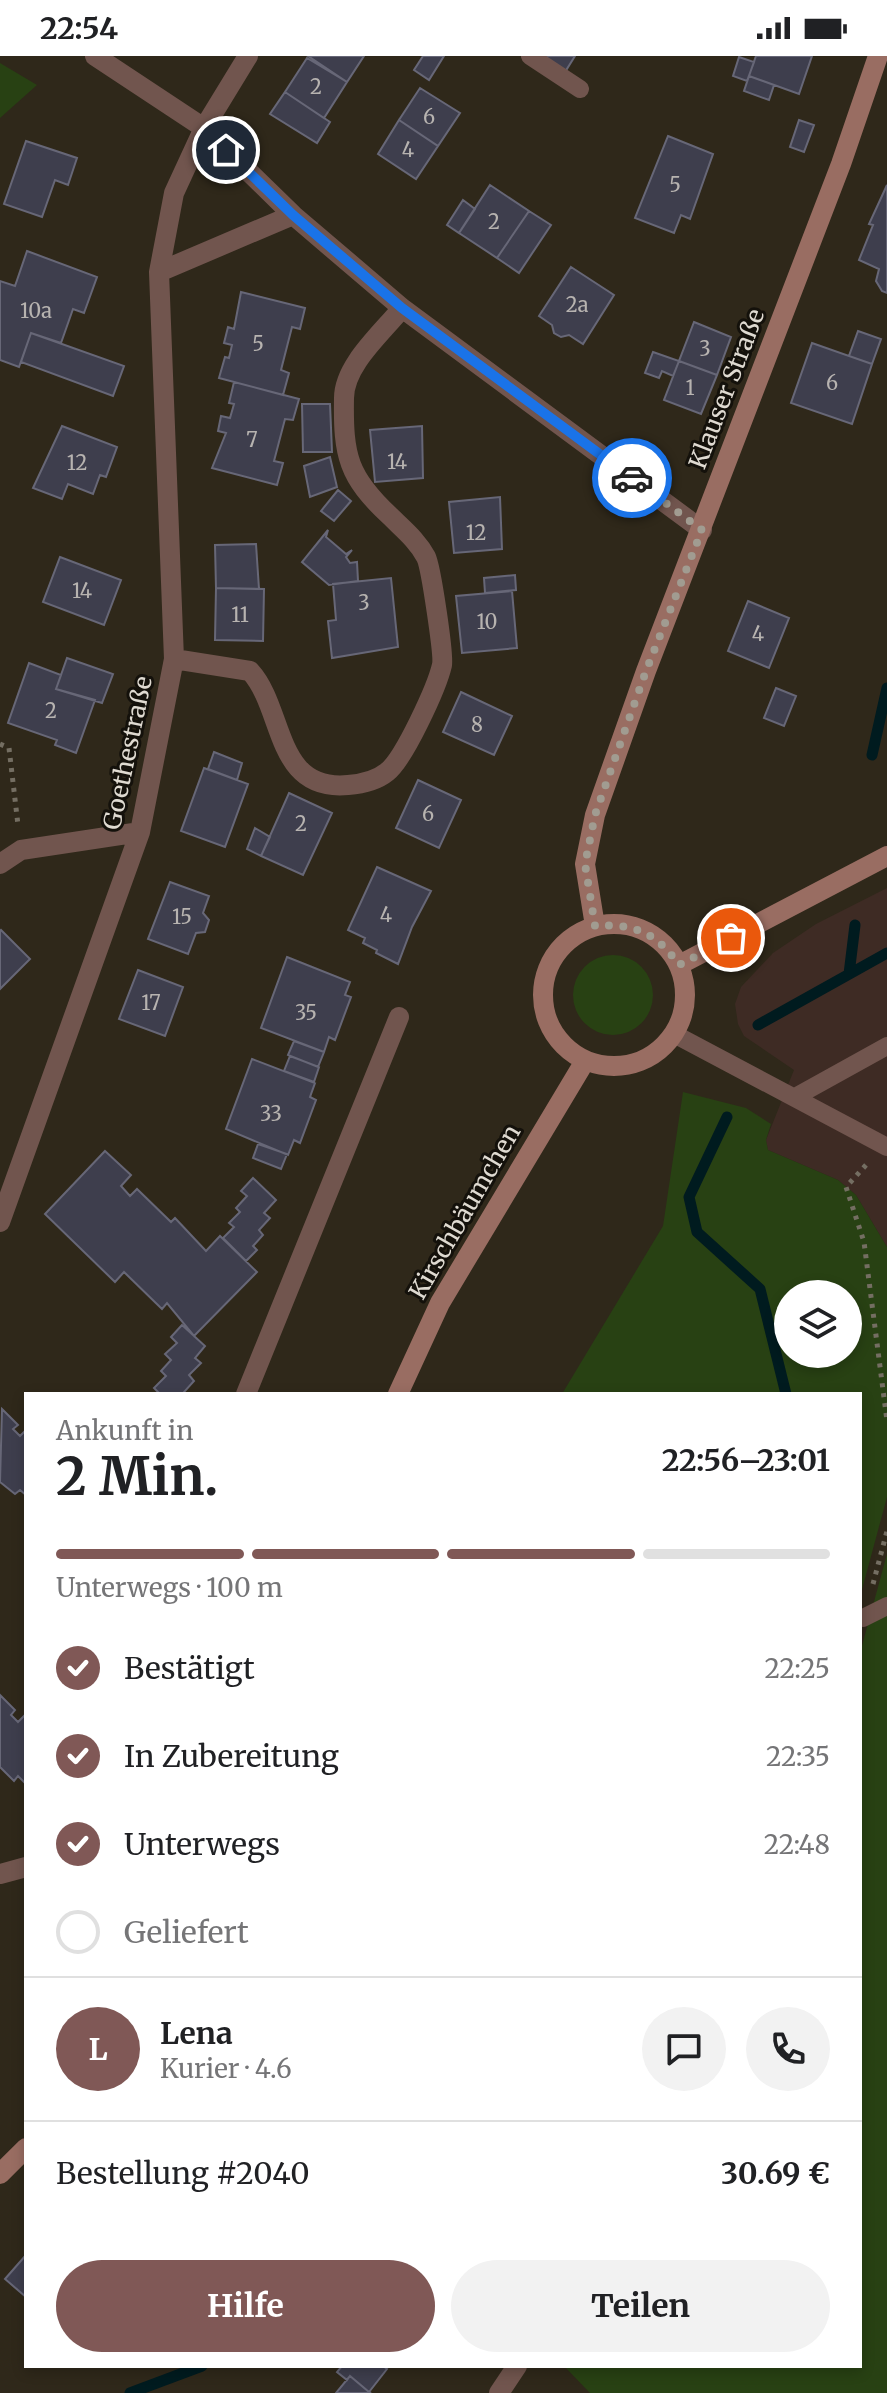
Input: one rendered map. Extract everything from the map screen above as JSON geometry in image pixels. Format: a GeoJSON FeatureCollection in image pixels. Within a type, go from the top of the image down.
{"type":"FeatureCollection","features":[{"type":"Feature","properties":{"kind":"main road","name":"Klauser Straße"},"geometry":{"type":"LineString","coordinates":[[595,926],[585,864],[595,815],[646,671],[702,530],[878,56]]}},
{"type":"Feature","properties":{"kind":"main road"},"geometry":{"type":"LineString","coordinates":[[679,965],[887,856]]}},
{"type":"Feature","properties":{"kind":"main road"},"geometry":{"type":"LineString","coordinates":[[620,924],[644,930],[664,944],[679,965],[686,1000],[674,1034],[657,1053],[635,1064],[610,1067],[585,1061],[566,1049],[553,1033],[544,1012],[542,990],[547,969],[558,950],[575,935],[595,926],[620,924]]}},
{"type":"Feature","properties":{"kind":"main road","name":"Kirschbäumchen"},"geometry":{"type":"LineString","coordinates":[[399,1392],[440,1303],[585,1061]]}},
{"type":"Feature","properties":{"kind":"main road"},"geometry":{"type":"LineString","coordinates":[[0,2174],[24,2150]]}},
{"type":"Feature","properties":{"kind":"street"},"geometry":{"type":"LineString","coordinates":[[95,56],[204,128],[293,215],[402,308],[702,530]]}},
{"type":"Feature","properties":{"kind":"street","name":"Goethestraße"},"geometry":{"type":"LineString","coordinates":[[0,1222],[140,832],[174,659],[159,272],[174,193],[204,128],[248,56]]}},
{"type":"Feature","properties":{"kind":"street"},"geometry":{"type":"LineString","coordinates":[[159,272],[293,215]]}},
{"type":"Feature","properties":{"kind":"street"},"geometry":{"type":"LineString","coordinates":[[174,659],[250,671],[270,701],[282,746],[296,766],[313,779],[338,786],[363,784],[386,774],[403,757],[443,663],[428,561],[418,543],[361,489],[349,468],[344,400],[345,380],[402,308]]}},
{"type":"Feature","properties":{"kind":"street"},"geometry":{"type":"LineString","coordinates":[[0,864],[21,850],[140,832]]}},
{"type":"Feature","properties":{"kind":"street"},"geometry":{"type":"LineString","coordinates":[[247,1392],[399,1017]]}},
{"type":"Feature","properties":{"kind":"street"},"geometry":{"type":"LineString","coordinates":[[0,1874],[24,1868]]}},
{"type":"Feature","properties":{"kind":"street"},"geometry":{"type":"LineString","coordinates":[[499,2393],[516,2368]]}},
{"type":"Feature","properties":{"kind":"lane"},"geometry":{"type":"LineString","coordinates":[[530,56],[580,89]]}},
{"type":"Feature","properties":{"kind":"lane"},"geometry":{"type":"LineString","coordinates":[[674,1034],[886,1144]]}},
{"type":"Feature","properties":{"kind":"lane"},"geometry":{"type":"LineString","coordinates":[[795,1097],[887,1046]]}},
{"type":"Feature","properties":{"kind":"lane"},"geometry":{"type":"LineString","coordinates":[[863,1618],[887,1606]]}},
{"type":"Feature","properties":{"kind":"path"},"geometry":{"type":"LineString","coordinates":[[0,744],[9,748],[21,850]]}},
{"type":"Feature","properties":{"kind":"path"},"geometry":{"type":"LineString","coordinates":[[886,1144],[846,1187],[864,1242],[887,1421]]}},
{"type":"Feature","properties":{"kind":"shaded area"},"geometry":{"type":"Polygon","coordinates":[[[887,888],[887,1247],[856,1195],[838,1180],[768,1150],[766,1140],[794,1070],[744,1036],[738,1024],[735,1004],[741,987],[773,953],[816,924],[887,888]]]}},
{"type":"Feature","properties":{"kind":"green space"},"geometry":{"type":"Polygon","coordinates":[[[0,63],[37,85],[0,118],[0,63]]]}},
{"type":"Feature","properties":{"kind":"green space"},"geometry":{"type":"Polygon","coordinates":[[[613,955],[628,958],[641,967],[650,980],[653,995],[650,1010],[641,1023],[628,1032],[613,1035],[598,1032],[585,1023],[576,1010],[573,995],[576,980],[585,967],[598,958],[613,955]]]}},
{"type":"Feature","properties":{"kind":"green space"},"geometry":{"type":"Polygon","coordinates":[[[683,1092],[746,1108],[771,1124],[766,1140],[768,1150],[838,1180],[856,1195],[887,1247],[887,1497],[862,1590],[862,1392],[563,1392],[663,1226],[683,1092]]]}},
{"type":"Feature","properties":{"kind":"green space"},"geometry":{"type":"Polygon","coordinates":[[[887,1554],[887,2393],[590,2393],[566,2368],[862,2368],[862,1646],[887,1554]]]}},
{"type":"Feature","properties":{"kind":"building"},"geometry":{"type":"Polygon","coordinates":[[[308,56],[364,56],[347,82],[308,56]]]}},
{"type":"Feature","properties":{"kind":"building"},"geometry":{"type":"Polygon","coordinates":[[[423,56],[444,56],[429,80],[414,70],[423,56]]]}},
{"type":"Feature","properties":{"kind":"building"},"geometry":{"type":"Polygon","coordinates":[[[541,56],[575,56],[565,72],[541,56]]]}},
{"type":"Feature","properties":{"kind":"building"},"geometry":{"type":"Polygon","coordinates":[[[756,56],[812,56],[799,94],[749,76],[756,56]]]}},
{"type":"Feature","properties":{"kind":"building"},"geometry":{"type":"Polygon","coordinates":[[[739,57],[754,62],[747,81],[733,76],[739,57]]]}},
{"type":"Feature","properties":{"kind":"building"},"geometry":{"type":"Polygon","coordinates":[[[307,58],[347,82],[324,118],[285,92],[307,58]]]}},
{"type":"Feature","properties":{"kind":"building"},"geometry":{"type":"Polygon","coordinates":[[[749,76],[774,85],[769,100],[744,91],[749,76]]]}},
{"type":"Feature","properties":{"kind":"building"},"geometry":{"type":"Polygon","coordinates":[[[420,88],[460,113],[438,146],[399,120],[420,88]]]}},
{"type":"Feature","properties":{"kind":"building"},"geometry":{"type":"Polygon","coordinates":[[[285,92],[330,122],[317,143],[270,114],[285,92]]]}},
{"type":"Feature","properties":{"kind":"building"},"geometry":{"type":"Polygon","coordinates":[[[399,120],[438,146],[416,179],[378,154],[399,120]]]}},
{"type":"Feature","properties":{"kind":"building"},"geometry":{"type":"Polygon","coordinates":[[[799,120],[814,125],[804,152],[790,147],[799,120]]]}},
{"type":"Feature","properties":{"kind":"building"},"geometry":{"type":"Polygon","coordinates":[[[668,136],[713,154],[690,219],[681,215],[674,233],[635,218],[668,136]]]}},
{"type":"Feature","properties":{"kind":"building"},"geometry":{"type":"Polygon","coordinates":[[[26,141],[77,158],[68,185],[55,180],[42,217],[4,204],[26,141]]]}},
{"type":"Feature","properties":{"kind":"building"},"geometry":{"type":"Polygon","coordinates":[[[490,185],[529,211],[497,258],[459,233],[490,185]]]}},
{"type":"Feature","properties":{"kind":"building"},"geometry":{"type":"Polygon","coordinates":[[[887,185],[887,293],[876,281],[879,269],[859,260],[873,225],[869,224],[887,185]]]}},
{"type":"Feature","properties":{"kind":"building"},"geometry":{"type":"Polygon","coordinates":[[[463,200],[475,209],[459,233],[447,225],[463,200]]]}},
{"type":"Feature","properties":{"kind":"building"},"geometry":{"type":"Polygon","coordinates":[[[529,211],[551,225],[519,273],[497,258],[529,211]]]}},
{"type":"Feature","properties":{"kind":"building"},"geometry":{"type":"Polygon","coordinates":[[[27,251],[97,277],[84,313],[73,309],[61,343],[31,333],[19,367],[0,360],[0,281],[15,286],[27,251]]]}},
{"type":"Feature","properties":{"kind":"building"},"geometry":{"type":"Polygon","coordinates":[[[571,267],[614,295],[583,344],[569,335],[561,337],[554,333],[552,325],[539,316],[571,267]]]}},
{"type":"Feature","properties":{"kind":"building"},"geometry":{"type":"Polygon","coordinates":[[[241,292],[305,308],[300,329],[292,327],[281,370],[289,373],[283,395],[219,378],[225,357],[229,358],[232,345],[224,343],[228,327],[234,329],[241,292]]]}},
{"type":"Feature","properties":{"kind":"building"},"geometry":{"type":"Polygon","coordinates":[[[694,322],[731,337],[717,375],[679,361],[694,322]]]}},
{"type":"Feature","properties":{"kind":"building"},"geometry":{"type":"Polygon","coordinates":[[[858,331],[881,339],[872,364],[849,356],[858,331]]]}},
{"type":"Feature","properties":{"kind":"building"},"geometry":{"type":"Polygon","coordinates":[[[31,333],[124,366],[113,396],[21,362],[31,333]]]}},
{"type":"Feature","properties":{"kind":"building"},"geometry":{"type":"Polygon","coordinates":[[[812,343],[872,364],[852,424],[791,403],[812,343]]]}},
{"type":"Feature","properties":{"kind":"building"},"geometry":{"type":"Polygon","coordinates":[[[653,352],[679,361],[673,376],[662,371],[659,378],[645,373],[653,352]]]}},
{"type":"Feature","properties":{"kind":"building"},"geometry":{"type":"Polygon","coordinates":[[[679,361],[717,375],[701,414],[664,400],[679,361]]]}},
{"type":"Feature","properties":{"kind":"building"},"geometry":{"type":"Polygon","coordinates":[[[234,382],[299,399],[293,420],[285,419],[274,461],[283,463],[277,485],[212,468],[226,433],[218,431],[221,416],[230,418],[234,404],[229,403],[234,382]]]}},
{"type":"Feature","properties":{"kind":"building"},"geometry":{"type":"Polygon","coordinates":[[[302,404],[330,404],[332,452],[303,452],[302,404]]]}},
{"type":"Feature","properties":{"kind":"building"},"geometry":{"type":"Polygon","coordinates":[[[62,426],[117,447],[106,477],[100,475],[93,494],[68,484],[62,499],[33,488],[62,426]]]}},
{"type":"Feature","properties":{"kind":"building"},"geometry":{"type":"Polygon","coordinates":[[[422,426],[423,478],[375,482],[370,430],[422,426]]]}},
{"type":"Feature","properties":{"kind":"building"},"geometry":{"type":"Polygon","coordinates":[[[330,457],[337,487],[310,497],[304,466],[330,457]]]}},
{"type":"Feature","properties":{"kind":"building"},"geometry":{"type":"Polygon","coordinates":[[[338,490],[351,501],[334,521],[321,511],[338,490]]]}},
{"type":"Feature","properties":{"kind":"building"},"geometry":{"type":"Polygon","coordinates":[[[500,497],[502,549],[454,553],[449,502],[500,497]]]}},
{"type":"Feature","properties":{"kind":"building"},"geometry":{"type":"Polygon","coordinates":[[[328,530],[326,537],[346,554],[352,550],[346,557],[350,563],[357,562],[358,581],[329,585],[302,562],[328,530]]]}},
{"type":"Feature","properties":{"kind":"building"},"geometry":{"type":"Polygon","coordinates":[[[256,544],[259,589],[216,588],[215,545],[256,544]]]}},
{"type":"Feature","properties":{"kind":"building"},"geometry":{"type":"Polygon","coordinates":[[[60,557],[121,580],[104,625],[43,602],[60,557]]]}},
{"type":"Feature","properties":{"kind":"building"},"geometry":{"type":"Polygon","coordinates":[[[515,575],[516,590],[485,593],[484,578],[515,575]]]}},
{"type":"Feature","properties":{"kind":"building"},"geometry":{"type":"Polygon","coordinates":[[[391,578],[398,647],[332,658],[328,621],[336,620],[333,584],[391,578]]]}},
{"type":"Feature","properties":{"kind":"building"},"geometry":{"type":"Polygon","coordinates":[[[216,588],[264,589],[263,641],[215,640],[216,588]]]}},
{"type":"Feature","properties":{"kind":"building"},"geometry":{"type":"Polygon","coordinates":[[[512,591],[517,648],[462,653],[456,596],[512,591]]]}},
{"type":"Feature","properties":{"kind":"building"},"geometry":{"type":"Polygon","coordinates":[[[748,601],[789,618],[769,668],[728,651],[748,601]]]}},
{"type":"Feature","properties":{"kind":"building"},"geometry":{"type":"Polygon","coordinates":[[[67,658],[113,674],[102,703],[56,689],[67,658]]]}},
{"type":"Feature","properties":{"kind":"building"},"geometry":{"type":"Polygon","coordinates":[[[29,663],[61,675],[56,689],[95,700],[76,753],[55,745],[57,740],[8,723],[29,663]]]}},
{"type":"Feature","properties":{"kind":"building"},"geometry":{"type":"Polygon","coordinates":[[[776,688],[796,696],[784,726],[764,718],[776,688]]]}},
{"type":"Feature","properties":{"kind":"building"},"geometry":{"type":"Polygon","coordinates":[[[461,692],[512,716],[494,755],[443,732],[461,692]]]}},
{"type":"Feature","properties":{"kind":"building"},"geometry":{"type":"Polygon","coordinates":[[[214,752],[242,763],[237,780],[208,769],[214,752]]]}},
{"type":"Feature","properties":{"kind":"building"},"geometry":{"type":"Polygon","coordinates":[[[204,768],[248,784],[225,847],[181,831],[204,768]]]}},
{"type":"Feature","properties":{"kind":"building"},"geometry":{"type":"Polygon","coordinates":[[[418,780],[461,800],[439,848],[396,828],[418,780]]]}},
{"type":"Feature","properties":{"kind":"building"},"geometry":{"type":"Polygon","coordinates":[[[289,793],[332,813],[303,875],[261,856],[289,793]]]}},
{"type":"Feature","properties":{"kind":"building"},"geometry":{"type":"Polygon","coordinates":[[[255,828],[270,837],[261,856],[247,849],[255,828]]]}},
{"type":"Feature","properties":{"kind":"building"},"geometry":{"type":"Polygon","coordinates":[[[377,867],[431,891],[412,927],[398,964],[376,953],[377,950],[363,943],[365,938],[348,930],[377,867]]]}},
{"type":"Feature","properties":{"kind":"building"},"geometry":{"type":"Polygon","coordinates":[[[170,882],[209,896],[203,913],[209,920],[205,932],[196,933],[188,954],[148,939],[170,882]]]}},
{"type":"Feature","properties":{"kind":"building"},"geometry":{"type":"Polygon","coordinates":[[[0,931],[30,959],[0,989],[0,931]]]}},
{"type":"Feature","properties":{"kind":"building"},"geometry":{"type":"Polygon","coordinates":[[[287,957],[350,982],[345,995],[351,997],[335,1040],[329,1037],[324,1052],[261,1028],[287,957]]]}},
{"type":"Feature","properties":{"kind":"building"},"geometry":{"type":"Polygon","coordinates":[[[138,970],[183,987],[165,1036],[119,1019],[138,970]]]}},
{"type":"Feature","properties":{"kind":"building"},"geometry":{"type":"Polygon","coordinates":[[[294,1041],[324,1052],[318,1067],[288,1055],[294,1041]]]}},
{"type":"Feature","properties":{"kind":"building"},"geometry":{"type":"Polygon","coordinates":[[[290,1056],[319,1067],[314,1082],[284,1071],[290,1056]]]}},
{"type":"Feature","properties":{"kind":"building"},"geometry":{"type":"Polygon","coordinates":[[[252,1059],[315,1083],[310,1097],[316,1100],[300,1143],[294,1140],[288,1155],[226,1129],[252,1059]]]}},
{"type":"Feature","properties":{"kind":"building"},"geometry":{"type":"Polygon","coordinates":[[[258,1144],[287,1154],[281,1169],[253,1158],[258,1144]]]}},
{"type":"Feature","properties":{"kind":"building"},"geometry":{"type":"Polygon","coordinates":[[[105,1151],[131,1175],[121,1186],[130,1196],[137,1189],[171,1222],[175,1218],[206,1251],[220,1236],[257,1272],[194,1336],[167,1303],[162,1309],[124,1272],[115,1282],[45,1214],[105,1151]]]}},
{"type":"Feature","properties":{"kind":"building"},"geometry":{"type":"Polygon","coordinates":[[[253,1178],[276,1200],[264,1213],[270,1218],[259,1230],[263,1235],[253,1246],[257,1250],[246,1261],[223,1238],[234,1227],[229,1223],[240,1212],[236,1208],[247,1196],[241,1191],[253,1178]]]}},
{"type":"Feature","properties":{"kind":"building"},"geometry":{"type":"Polygon","coordinates":[[[182,1325],[205,1346],[195,1358],[201,1363],[189,1375],[194,1381],[184,1392],[158,1392],[154,1388],[166,1376],[161,1371],[171,1360],[165,1354],[177,1343],[171,1337],[182,1325]]]}},
{"type":"Feature","properties":{"kind":"building"},"geometry":{"type":"Polygon","coordinates":[[[2,1409],[18,1425],[13,1429],[20,1436],[24,1432],[24,1493],[20,1490],[15,1494],[0,1482],[2,1409]]]}},
{"type":"Feature","properties":{"kind":"building"},"geometry":{"type":"Polygon","coordinates":[[[0,1695],[15,1710],[11,1715],[18,1722],[24,1716],[24,1782],[18,1776],[14,1781],[0,1767],[0,1695]]]}},
{"type":"Feature","properties":{"kind":"building"},"geometry":{"type":"Polygon","coordinates":[[[24,2257],[24,2295],[5,2279],[24,2257]]]}},
{"type":"Feature","properties":{"kind":"building"},"geometry":{"type":"Polygon","coordinates":[[[340,2368],[387,2369],[369,2392],[350,2376],[347,2380],[337,2372],[340,2368]]]}},
{"type":"Feature","properties":{"kind":"building"},"geometry":{"type":"Polygon","coordinates":[[[350,2376],[369,2392],[371,2393],[336,2393],[350,2376]]]}},
{"type":"Feature","properties":{"kind":"waterway"},"geometry":{"type":"LineString","coordinates":[[872,755],[887,688]]}},
{"type":"Feature","properties":{"kind":"waterway"},"geometry":{"type":"LineString","coordinates":[[849,974],[855,925]]}},
{"type":"Feature","properties":{"kind":"waterway"},"geometry":{"type":"LineString","coordinates":[[758,1025],[887,953]]}},
{"type":"Feature","properties":{"kind":"waterway"},"geometry":{"type":"LineString","coordinates":[[727,1117],[689,1197],[697,1232],[760,1289],[786,1392]]}},
{"type":"Feature","properties":{"kind":"waterway"},"geometry":{"type":"LineString","coordinates":[[130,2393],[197,2368]]}},
{"type":"Feature","properties":{"kind":"way so far"},"geometry":{"type":"LineString","coordinates":[[632,478],[702,530],[646,671],[595,815],[585,864],[595,926],[620,924],[644,930],[664,944],[679,965],[731,938]]}},
{"type":"Feature","properties":{"kind":"route"},"geometry":{"type":"LineString","coordinates":[[226,150],[293,215],[402,308],[632,478]]}}]}
